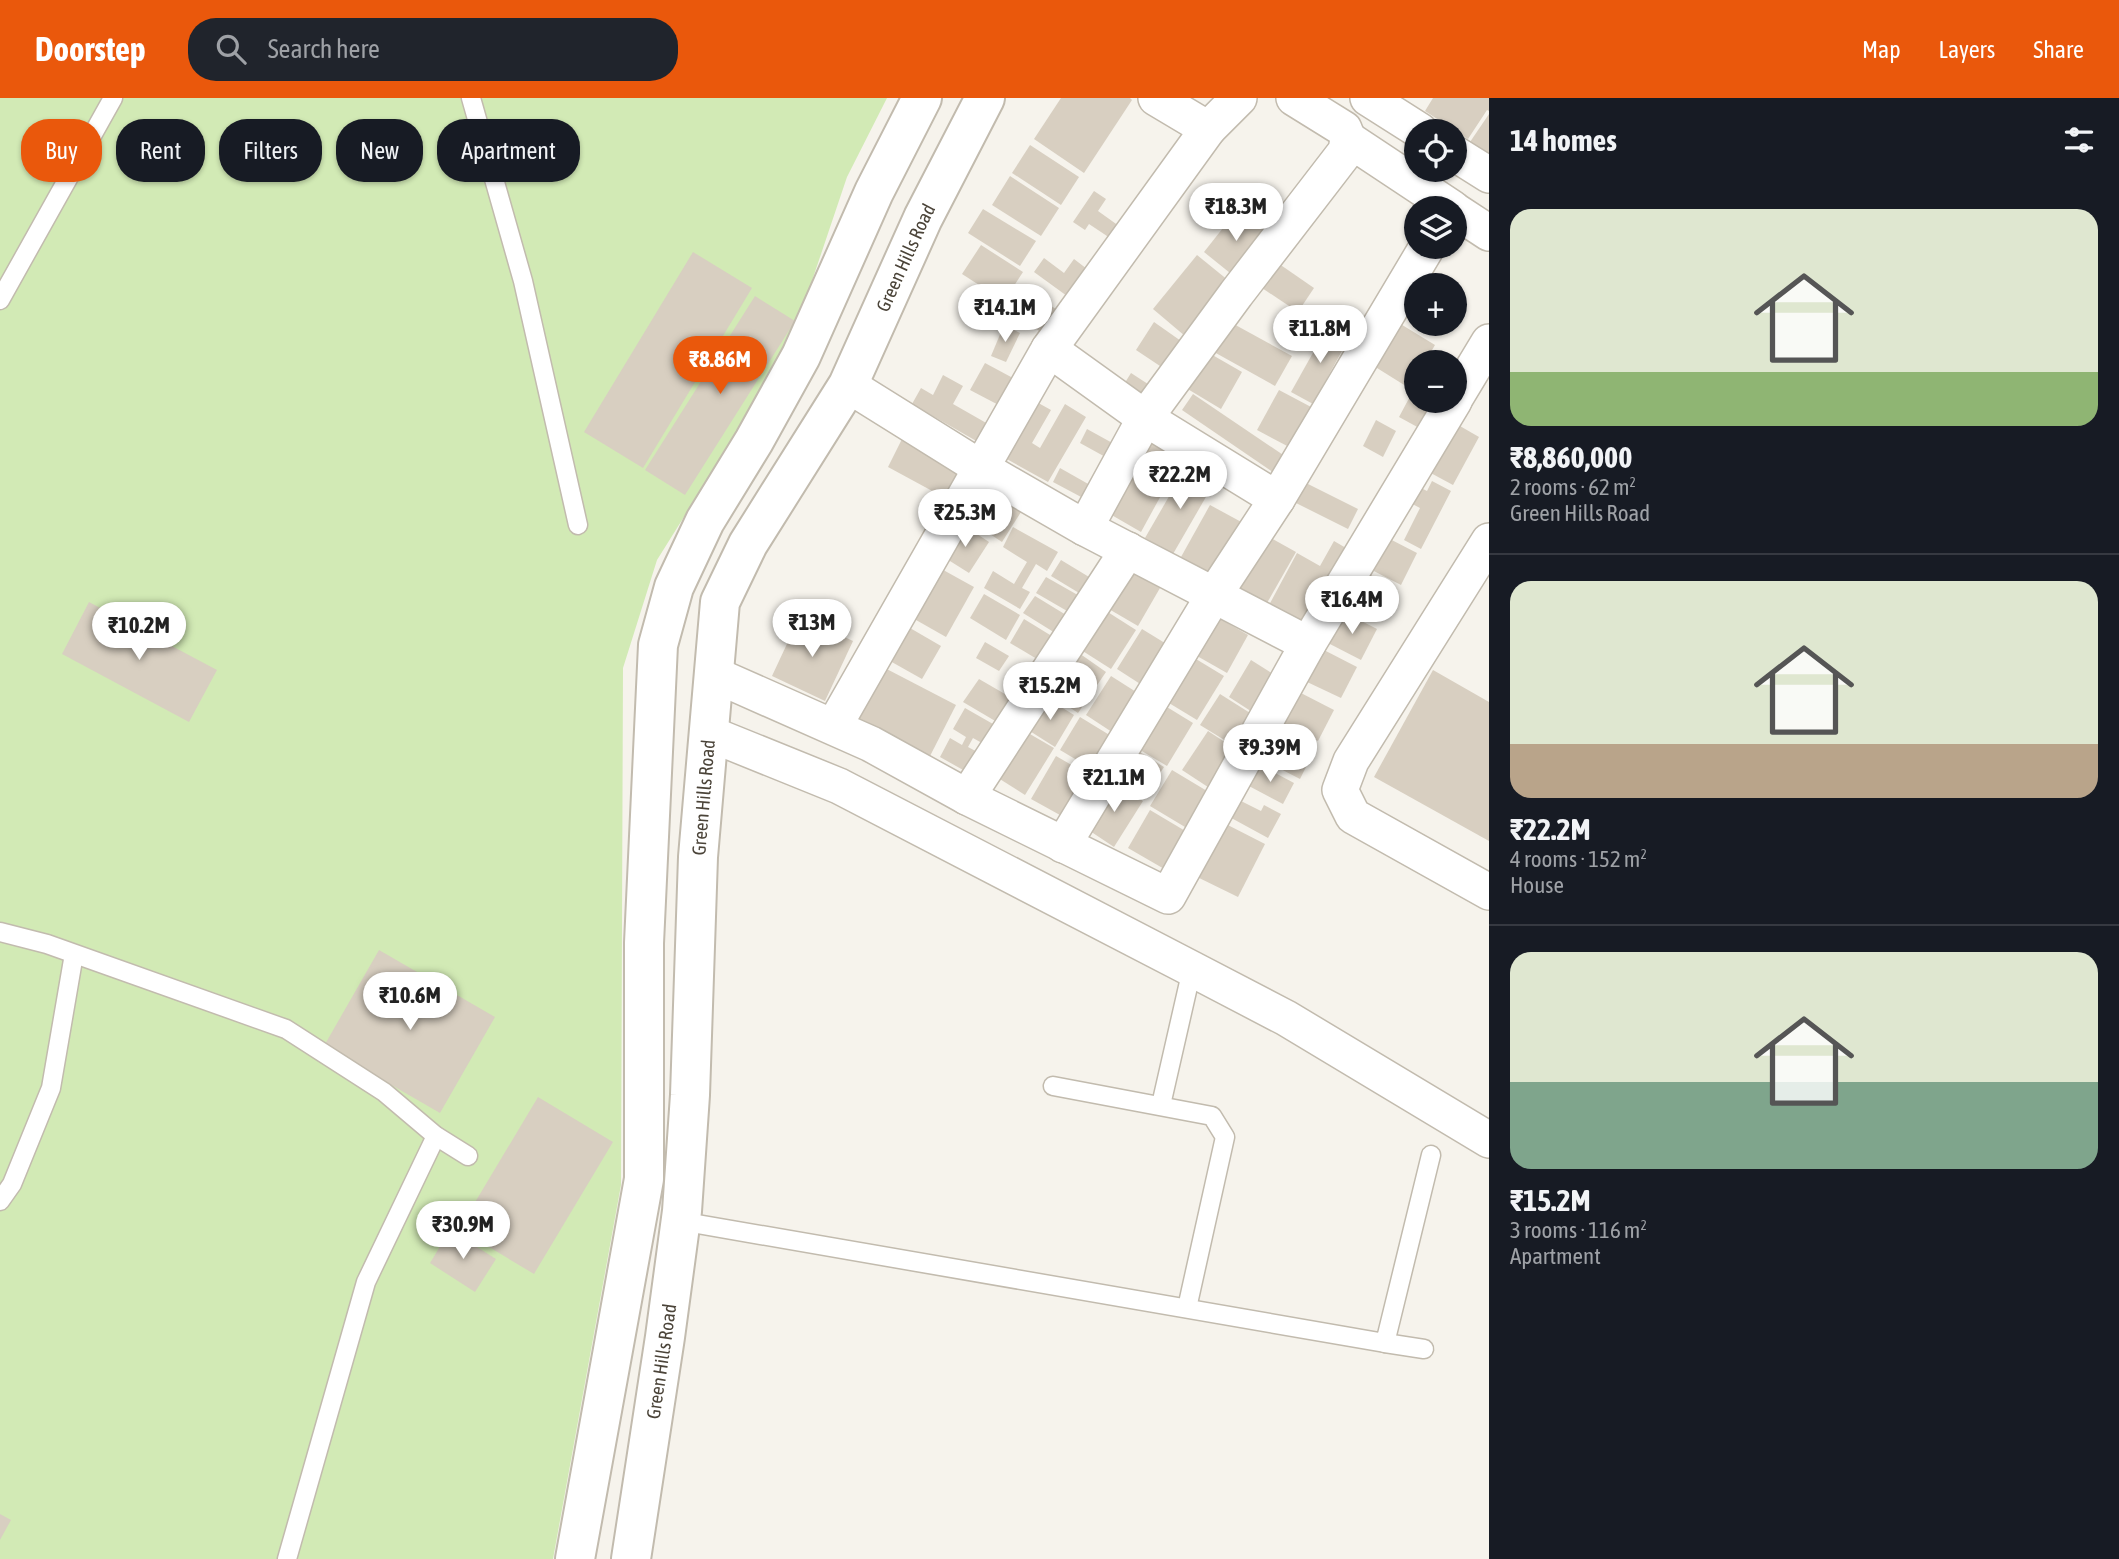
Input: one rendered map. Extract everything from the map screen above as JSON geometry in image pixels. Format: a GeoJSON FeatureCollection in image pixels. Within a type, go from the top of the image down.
{"type":"FeatureCollection","features":[{"type":"Feature","properties":{"kind":"street"},"geometry":{"type":"LineString","coordinates":[[575,1559],[644,1180],[644,943],[658,645],[674,587],[705,522],[801,356],[874,192],[922,98]]}},
{"type":"Feature","properties":{"kind":"street","name":"Green Hills Road"},"geometry":{"type":"LineString","coordinates":[[631,1559],[680,1221],[691,1095],[694,942],[720,602],[748,544],[848,385],[887,304],[923,218],[985,98]]}},
{"type":"Feature","properties":{"kind":"street"},"geometry":{"type":"LineString","coordinates":[[1156,98],[1208,130]]}},
{"type":"Feature","properties":{"kind":"street"},"geometry":{"type":"LineString","coordinates":[[834,726],[1049,349],[1208,130],[1239,98]]}},
{"type":"Feature","properties":{"kind":"street"},"geometry":{"type":"LineString","coordinates":[[1085,528],[1146,418],[1236,294],[1346,151],[1348,139],[1344,129],[1294,98]]}},
{"type":"Feature","properties":{"kind":"street"},"geometry":{"type":"LineString","coordinates":[[1368,98],[1404,121]]}},
{"type":"Feature","properties":{"kind":"street"},"geometry":{"type":"LineString","coordinates":[[1348,139],[1434,196]]}},
{"type":"Feature","properties":{"kind":"street"},"geometry":{"type":"LineString","coordinates":[[1467,161],[1489,175]]}},
{"type":"Feature","properties":{"kind":"street"},"geometry":{"type":"LineString","coordinates":[[1467,218],[1489,233]]}},
{"type":"Feature","properties":{"kind":"street"},"geometry":{"type":"LineString","coordinates":[[1063,845],[1214,595],[1277,499],[1420,259]]}},
{"type":"Feature","properties":{"kind":"street"},"geometry":{"type":"LineString","coordinates":[[1467,378],[1489,342]]}},
{"type":"Feature","properties":{"kind":"street"},"geometry":{"type":"LineString","coordinates":[[1049,349],[1146,418],[1277,499]]}},
{"type":"Feature","properties":{"kind":"street"},"geometry":{"type":"LineString","coordinates":[[848,385],[981,468],[1085,528],[1308,644]]}},
{"type":"Feature","properties":{"kind":"street"},"geometry":{"type":"LineString","coordinates":[[713,674],[834,726],[967,797],[1168,896],[1308,644],[1446,413]]}},
{"type":"Feature","properties":{"kind":"street"},"geometry":{"type":"LineString","coordinates":[[1489,541],[1351,761],[1340,790],[1353,816],[1489,892]]}},
{"type":"Feature","properties":{"kind":"street"},"geometry":{"type":"LineString","coordinates":[[967,797],[1128,550]]}},
{"type":"Feature","properties":{"kind":"street"},"geometry":{"type":"LineString","coordinates":[[708,733],[839,786],[1192,969],[1286,1018],[1489,1140]]}},
{"type":"Feature","properties":{"kind":"street"},"geometry":{"type":"LineString","coordinates":[[644,943],[694,942]]}},
{"type":"Feature","properties":{"kind":"lane"},"geometry":{"type":"LineString","coordinates":[[0,300],[113,98]]}},
{"type":"Feature","properties":{"kind":"lane"},"geometry":{"type":"LineString","coordinates":[[471,98],[523,281],[578,525]]}},
{"type":"Feature","properties":{"kind":"lane"},"geometry":{"type":"LineString","coordinates":[[0,932],[47,944],[286,1029],[384,1092],[436,1136],[468,1156]]}},
{"type":"Feature","properties":{"kind":"lane"},"geometry":{"type":"LineString","coordinates":[[0,1201],[12,1184],[51,1088],[74,954]]}},
{"type":"Feature","properties":{"kind":"lane"},"geometry":{"type":"LineString","coordinates":[[1161,1105],[1192,969]]}},
{"type":"Feature","properties":{"kind":"lane"},"geometry":{"type":"LineString","coordinates":[[1053,1087],[1212,1116],[1225,1137],[1187,1308]]}},
{"type":"Feature","properties":{"kind":"lane"},"geometry":{"type":"LineString","coordinates":[[287,1559],[366,1282],[436,1136]]}},
{"type":"Feature","properties":{"kind":"lane"},"geometry":{"type":"LineString","coordinates":[[1385,1343],[1431,1155]]}},
{"type":"Feature","properties":{"kind":"lane"},"geometry":{"type":"LineString","coordinates":[[680,1221],[1424,1349]]}},
{"type":"Feature","properties":{"kind":"green space"},"geometry":{"type":"Polygon","coordinates":[[[0,98],[887,98],[847,177],[789,349],[657,560],[623,668],[621,1185],[553,1559],[0,1559],[0,98]]]}},
{"type":"Feature","properties":{"kind":"building"},"geometry":{"type":"Polygon","coordinates":[[[1061,98],[1132,100],[1084,173],[1034,139],[1061,98]]]}},
{"type":"Feature","properties":{"kind":"building"},"geometry":{"type":"Polygon","coordinates":[[[1433,98],[1489,98],[1489,111],[1487,110],[1468,139],[1467,119],[1437,119],[1425,111],[1433,98]]]}},
{"type":"Feature","properties":{"kind":"building"},"geometry":{"type":"Polygon","coordinates":[[[1489,114],[1489,155],[1470,142],[1489,114]]]}},
{"type":"Feature","properties":{"kind":"building"},"geometry":{"type":"Polygon","coordinates":[[[1030,145],[1079,177],[1061,205],[1012,173],[1030,145]]]}},
{"type":"Feature","properties":{"kind":"building"},"geometry":{"type":"Polygon","coordinates":[[[1010,176],[1059,208],[1041,236],[992,205],[1010,176]]]}},
{"type":"Feature","properties":{"kind":"building"},"geometry":{"type":"Polygon","coordinates":[[[1094,191],[1106,199],[1098,211],[1119,226],[1110,238],[1089,224],[1085,230],[1073,222],[1094,191]]]}},
{"type":"Feature","properties":{"kind":"building"},"geometry":{"type":"Polygon","coordinates":[[[983,209],[1036,241],[1020,266],[968,233],[983,209]]]}},
{"type":"Feature","properties":{"kind":"building"},"geometry":{"type":"Polygon","coordinates":[[[1238,209],[1269,234],[1235,277],[1204,252],[1238,209]]]}},
{"type":"Feature","properties":{"kind":"building"},"geometry":{"type":"Polygon","coordinates":[[[981,245],[1023,272],[1004,301],[962,274],[981,245]]]}},
{"type":"Feature","properties":{"kind":"building"},"geometry":{"type":"Polygon","coordinates":[[[693,252],[752,288],[643,468],[584,432],[693,252]]]}},
{"type":"Feature","properties":{"kind":"building"},"geometry":{"type":"Polygon","coordinates":[[[1197,255],[1229,281],[1185,336],[1153,309],[1197,255]]]}},
{"type":"Feature","properties":{"kind":"building"},"geometry":{"type":"Polygon","coordinates":[[[1044,258],[1064,273],[1074,259],[1087,269],[1067,296],[1034,272],[1044,258]]]}},
{"type":"Feature","properties":{"kind":"building"},"geometry":{"type":"Polygon","coordinates":[[[1272,259],[1314,288],[1298,312],[1256,284],[1272,259]]]}},
{"type":"Feature","properties":{"kind":"building"},"geometry":{"type":"Polygon","coordinates":[[[1027,290],[1068,317],[1053,340],[1012,313],[1027,290]]]}},
{"type":"Feature","properties":{"kind":"building"},"geometry":{"type":"Polygon","coordinates":[[[755,296],[795,321],[685,495],[645,470],[755,296]]]}},
{"type":"Feature","properties":{"kind":"building"},"geometry":{"type":"Polygon","coordinates":[[[1394,320],[1404,326],[1404,336],[1420,336],[1435,345],[1432,350],[1404,350],[1404,385],[1369,363],[1394,320]]]}},
{"type":"Feature","properties":{"kind":"building"},"geometry":{"type":"Polygon","coordinates":[[[1154,322],[1181,341],[1163,368],[1136,350],[1154,322]]]}},
{"type":"Feature","properties":{"kind":"building"},"geometry":{"type":"Polygon","coordinates":[[[1230,322],[1292,356],[1275,386],[1214,352],[1230,322]]]}},
{"type":"Feature","properties":{"kind":"building"},"geometry":{"type":"Polygon","coordinates":[[[1004,325],[1020,333],[1006,362],[991,356],[1004,325]]]}},
{"type":"Feature","properties":{"kind":"building"},"geometry":{"type":"Polygon","coordinates":[[[1328,326],[1349,338],[1313,404],[1291,392],[1328,326]]]}},
{"type":"Feature","properties":{"kind":"building"},"geometry":{"type":"Polygon","coordinates":[[[1202,349],[1242,372],[1221,409],[1181,385],[1202,349]]]}},
{"type":"Feature","properties":{"kind":"building"},"geometry":{"type":"Polygon","coordinates":[[[985,363],[1024,384],[1010,411],[970,390],[985,363]]]}},
{"type":"Feature","properties":{"kind":"building"},"geometry":{"type":"Polygon","coordinates":[[[1131,373],[1151,386],[1141,401],[1121,389],[1131,373]]]}},
{"type":"Feature","properties":{"kind":"building"},"geometry":{"type":"Polygon","coordinates":[[[943,375],[963,386],[953,404],[988,424],[978,442],[912,404],[921,388],[933,395],[943,375]]]}},
{"type":"Feature","properties":{"kind":"building"},"geometry":{"type":"Polygon","coordinates":[[[1279,390],[1313,408],[1291,448],[1257,430],[1279,390]]]}},
{"type":"Feature","properties":{"kind":"building"},"geometry":{"type":"Polygon","coordinates":[[[1193,394],[1292,461],[1280,477],[1182,410],[1193,394]]]}},
{"type":"Feature","properties":{"kind":"building"},"geometry":{"type":"Polygon","coordinates":[[[1033,400],[1051,410],[1032,443],[1040,448],[1065,404],[1086,417],[1048,482],[996,453],[1033,400]]]}},
{"type":"Feature","properties":{"kind":"building"},"geometry":{"type":"Polygon","coordinates":[[[1404,408],[1404,413],[1428,413],[1421,429],[1399,417],[1404,408]]]}},
{"type":"Feature","properties":{"kind":"building"},"geometry":{"type":"Polygon","coordinates":[[[1376,420],[1396,431],[1383,457],[1363,446],[1376,420]]]}},
{"type":"Feature","properties":{"kind":"building"},"geometry":{"type":"Polygon","coordinates":[[[1453,422],[1479,437],[1453,485],[1427,471],[1453,422]]]}},
{"type":"Feature","properties":{"kind":"building"},"geometry":{"type":"Polygon","coordinates":[[[1087,429],[1116,445],[1109,459],[1080,443],[1087,429]]]}},
{"type":"Feature","properties":{"kind":"building"},"geometry":{"type":"Polygon","coordinates":[[[1144,436],[1182,457],[1141,532],[1103,510],[1144,436]]]}},
{"type":"Feature","properties":{"kind":"building"},"geometry":{"type":"Polygon","coordinates":[[[903,437],[963,469],[947,499],[888,467],[903,437]]]}},
{"type":"Feature","properties":{"kind":"building"},"geometry":{"type":"Polygon","coordinates":[[[1186,467],[1214,483],[1173,554],[1145,538],[1186,467]]]}},
{"type":"Feature","properties":{"kind":"building"},"geometry":{"type":"Polygon","coordinates":[[[1060,468],[1090,485],[1083,498],[1053,482],[1060,468]]]}},
{"type":"Feature","properties":{"kind":"building"},"geometry":{"type":"Polygon","coordinates":[[[1300,480],[1358,509],[1348,529],[1290,500],[1300,480]]]}},
{"type":"Feature","properties":{"kind":"building"},"geometry":{"type":"Polygon","coordinates":[[[1432,481],[1451,491],[1421,549],[1404,540],[1420,508],[1401,498],[1409,482],[1427,491],[1432,481]]]}},
{"type":"Feature","properties":{"kind":"building"},"geometry":{"type":"Polygon","coordinates":[[[987,489],[1021,512],[1002,542],[967,519],[987,489]]]}},
{"type":"Feature","properties":{"kind":"building"},"geometry":{"type":"Polygon","coordinates":[[[1210,505],[1245,524],[1216,577],[1181,557],[1210,505]]]}},
{"type":"Feature","properties":{"kind":"building"},"geometry":{"type":"Polygon","coordinates":[[[962,524],[989,542],[969,573],[942,556],[962,524]]]}},
{"type":"Feature","properties":{"kind":"building"},"geometry":{"type":"Polygon","coordinates":[[[1013,527],[1058,552],[1047,571],[1036,564],[1022,588],[1030,592],[1020,609],[984,588],[993,571],[1014,584],[1027,562],[1003,547],[1013,527]]]}},
{"type":"Feature","properties":{"kind":"building"},"geometry":{"type":"Polygon","coordinates":[[[1262,533],[1296,552],[1267,603],[1233,584],[1262,533]]]}},
{"type":"Feature","properties":{"kind":"building"},"geometry":{"type":"Polygon","coordinates":[[[1382,535],[1417,553],[1401,585],[1366,567],[1382,535]]]}},
{"type":"Feature","properties":{"kind":"building"},"geometry":{"type":"Polygon","coordinates":[[[1334,541],[1346,548],[1305,624],[1269,605],[1297,553],[1320,566],[1334,541]]]}},
{"type":"Feature","properties":{"kind":"building"},"geometry":{"type":"Polygon","coordinates":[[[1061,560],[1094,580],[1084,596],[1051,576],[1061,560]]]}},
{"type":"Feature","properties":{"kind":"building"},"geometry":{"type":"Polygon","coordinates":[[[936,566],[974,587],[946,637],[909,616],[936,566]]]}},
{"type":"Feature","properties":{"kind":"building"},"geometry":{"type":"Polygon","coordinates":[[[1124,567],[1160,588],[1138,626],[1102,605],[1124,567]]]}},
{"type":"Feature","properties":{"kind":"building"},"geometry":{"type":"Polygon","coordinates":[[[1363,571],[1397,589],[1381,621],[1346,603],[1363,571]]]}},
{"type":"Feature","properties":{"kind":"building"},"geometry":{"type":"Polygon","coordinates":[[[1046,577],[1083,598],[1074,615],[1036,593],[1046,577]]]}},
{"type":"Feature","properties":{"kind":"building"},"geometry":{"type":"Polygon","coordinates":[[[984,594],[1020,615],[1006,640],[970,618],[984,594]]]}},
{"type":"Feature","properties":{"kind":"building"},"geometry":{"type":"Polygon","coordinates":[[[1035,596],[1071,618],[1060,636],[1023,613],[1035,596]]]}},
{"type":"Feature","properties":{"kind":"building"},"geometry":{"type":"Polygon","coordinates":[[[89,602],[217,670],[189,722],[62,654],[89,602]]]}},
{"type":"Feature","properties":{"kind":"building"},"geometry":{"type":"Polygon","coordinates":[[[1103,609],[1136,630],[1111,669],[1078,648],[1103,609]]]}},
{"type":"Feature","properties":{"kind":"building"},"geometry":{"type":"Polygon","coordinates":[[[1342,611],[1377,629],[1361,660],[1326,642],[1342,611]]]}},
{"type":"Feature","properties":{"kind":"building"},"geometry":{"type":"Polygon","coordinates":[[[1212,614],[1248,635],[1227,673],[1190,652],[1212,614]]]}},
{"type":"Feature","properties":{"kind":"building"},"geometry":{"type":"Polygon","coordinates":[[[800,616],[853,641],[825,701],[772,676],[800,616]]]}},
{"type":"Feature","properties":{"kind":"building"},"geometry":{"type":"Polygon","coordinates":[[[1024,619],[1055,638],[1042,662],[1010,643],[1024,619]]]}},
{"type":"Feature","properties":{"kind":"building"},"geometry":{"type":"Polygon","coordinates":[[[910,628],[941,646],[922,679],[890,661],[910,628]]]}},
{"type":"Feature","properties":{"kind":"building"},"geometry":{"type":"Polygon","coordinates":[[[1142,629],[1173,648],[1148,689],[1117,669],[1142,629]]]}},
{"type":"Feature","properties":{"kind":"building"},"geometry":{"type":"Polygon","coordinates":[[[985,642],[1009,656],[999,671],[976,658],[985,642]]]}},
{"type":"Feature","properties":{"kind":"building"},"geometry":{"type":"Polygon","coordinates":[[[1322,649],[1357,667],[1341,698],[1305,681],[1322,649]]]}},
{"type":"Feature","properties":{"kind":"building"},"geometry":{"type":"Polygon","coordinates":[[[1076,651],[1106,672],[1078,713],[1048,693],[1076,651]]]}},
{"type":"Feature","properties":{"kind":"building"},"geometry":{"type":"Polygon","coordinates":[[[1191,656],[1224,676],[1197,720],[1164,700],[1191,656]]]}},
{"type":"Feature","properties":{"kind":"building"},"geometry":{"type":"Polygon","coordinates":[[[1251,660],[1283,680],[1260,717],[1229,697],[1251,660]]]}},
{"type":"Feature","properties":{"kind":"building"},"geometry":{"type":"Polygon","coordinates":[[[879,665],[956,705],[929,758],[852,719],[879,665]]]}},
{"type":"Feature","properties":{"kind":"building"},"geometry":{"type":"Polygon","coordinates":[[[1433,670],[1489,702],[1489,841],[1374,777],[1433,670]]]}},
{"type":"Feature","properties":{"kind":"building"},"geometry":{"type":"Polygon","coordinates":[[[1111,676],[1144,697],[1118,736],[1086,715],[1111,676]]]}},
{"type":"Feature","properties":{"kind":"building"},"geometry":{"type":"Polygon","coordinates":[[[979,679],[1017,701],[1002,725],[963,702],[979,679]]]}},
{"type":"Feature","properties":{"kind":"building"},"geometry":{"type":"Polygon","coordinates":[[[1299,692],[1334,710],[1318,741],[1283,724],[1299,692]]]}},
{"type":"Feature","properties":{"kind":"building"},"geometry":{"type":"Polygon","coordinates":[[[1220,694],[1258,718],[1239,749],[1200,725],[1220,694]]]}},
{"type":"Feature","properties":{"kind":"building"},"geometry":{"type":"Polygon","coordinates":[[[1045,697],[1074,715],[1055,747],[1025,728],[1045,697]]]}},
{"type":"Feature","properties":{"kind":"building"},"geometry":{"type":"Polygon","coordinates":[[[1162,704],[1193,723],[1167,766],[1135,747],[1162,704]]]}},
{"type":"Feature","properties":{"kind":"building"},"geometry":{"type":"Polygon","coordinates":[[[965,708],[1000,728],[989,747],[973,738],[968,747],[983,755],[972,775],[940,757],[950,738],[962,745],[966,737],[953,729],[965,708]]]}},
{"type":"Feature","properties":{"kind":"building"},"geometry":{"type":"Polygon","coordinates":[[[1080,717],[1116,739],[1097,772],[1060,750],[1080,717]]]}},
{"type":"Feature","properties":{"kind":"building"},"geometry":{"type":"Polygon","coordinates":[[[1023,730],[1054,748],[1025,795],[995,776],[1023,730]]]}},
{"type":"Feature","properties":{"kind":"building"},"geometry":{"type":"Polygon","coordinates":[[[1281,730],[1316,747],[1300,779],[1265,761],[1281,730]]]}},
{"type":"Feature","properties":{"kind":"building"},"geometry":{"type":"Polygon","coordinates":[[[1208,731],[1240,752],[1214,791],[1182,770],[1208,731]]]}},
{"type":"Feature","properties":{"kind":"building"},"geometry":{"type":"Polygon","coordinates":[[[1135,749],[1164,767],[1144,798],[1115,780],[1135,749]]]}},
{"type":"Feature","properties":{"kind":"building"},"geometry":{"type":"Polygon","coordinates":[[[1056,756],[1094,778],[1069,820],[1031,799],[1056,756]]]}},
{"type":"Feature","properties":{"kind":"building"},"geometry":{"type":"Polygon","coordinates":[[[1258,764],[1294,783],[1283,804],[1247,785],[1258,764]]]}},
{"type":"Feature","properties":{"kind":"building"},"geometry":{"type":"Polygon","coordinates":[[[1172,770],[1212,794],[1190,830],[1150,806],[1172,770]]]}},
{"type":"Feature","properties":{"kind":"building"},"geometry":{"type":"Polygon","coordinates":[[[1113,781],[1143,801],[1114,847],[1084,827],[1113,781]]]}},
{"type":"Feature","properties":{"kind":"building"},"geometry":{"type":"Polygon","coordinates":[[[1233,797],[1261,811],[1264,805],[1281,814],[1268,838],[1224,814],[1233,797]]]}},
{"type":"Feature","properties":{"kind":"building"},"geometry":{"type":"Polygon","coordinates":[[[1150,810],[1187,832],[1166,870],[1128,848],[1150,810]]]}},
{"type":"Feature","properties":{"kind":"building"},"geometry":{"type":"Polygon","coordinates":[[[1218,820],[1265,844],[1238,897],[1191,874],[1218,820]]]}},
{"type":"Feature","properties":{"kind":"building"},"geometry":{"type":"Polygon","coordinates":[[[379,950],[495,1017],[440,1113],[324,1046],[379,950]]]}},
{"type":"Feature","properties":{"kind":"building"},"geometry":{"type":"Polygon","coordinates":[[[538,1097],[613,1142],[534,1274],[459,1229],[538,1097]]]}},
{"type":"Feature","properties":{"kind":"building"},"geometry":{"type":"Polygon","coordinates":[[[450,1230],[496,1259],[475,1292],[430,1263],[450,1230]]]}},
{"type":"Feature","properties":{"kind":"building"},"geometry":{"type":"Polygon","coordinates":[[[0,1514],[11,1520],[0,1540],[0,1514]]]}}]}
